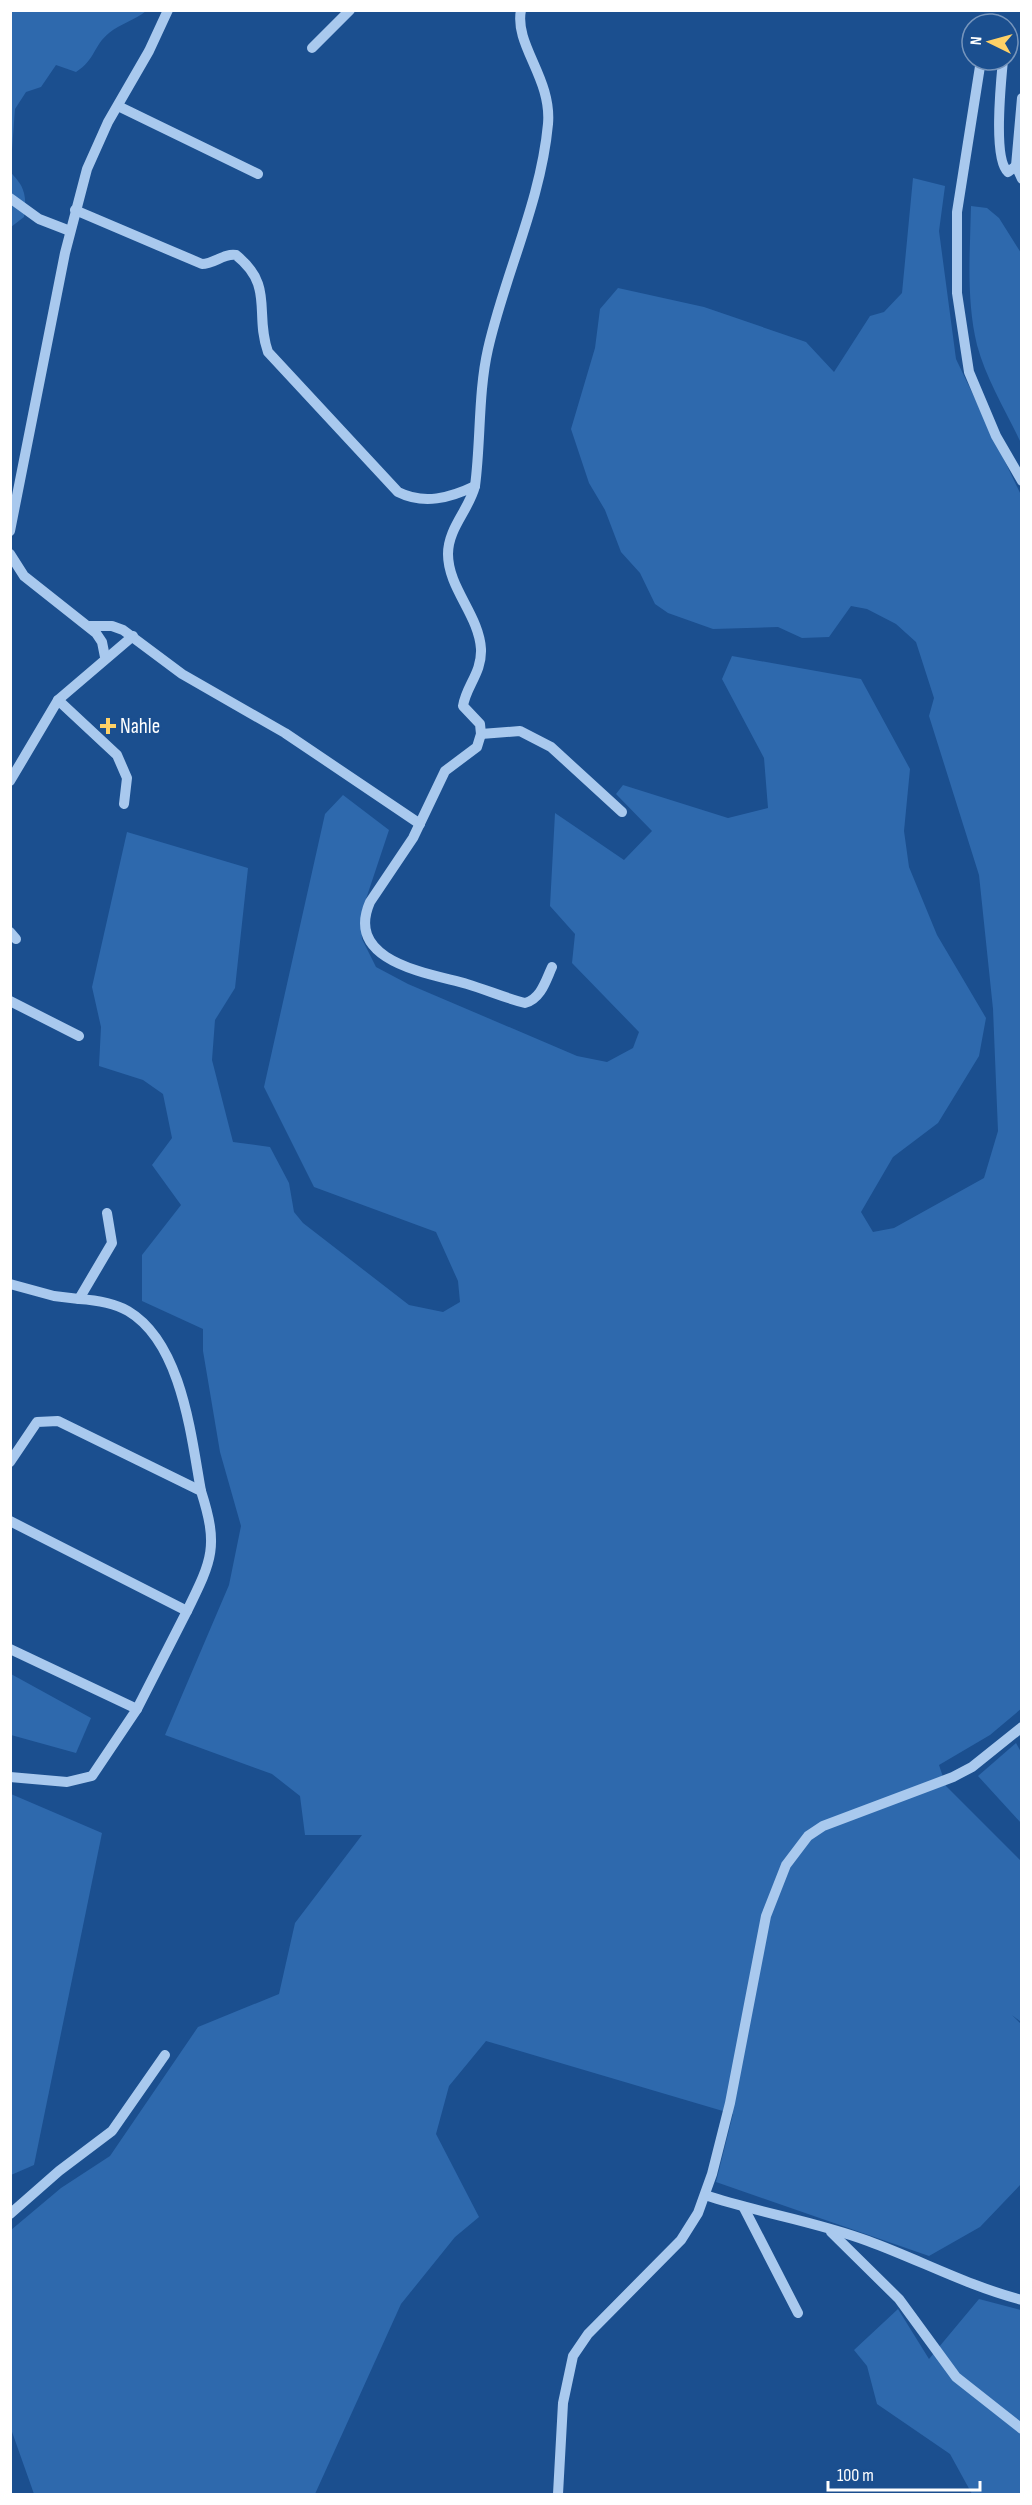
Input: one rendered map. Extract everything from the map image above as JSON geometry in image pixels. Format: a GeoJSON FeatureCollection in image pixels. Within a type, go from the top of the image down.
{"type":"FeatureCollection","features":[{"type":"Feature","properties":{"kind":"street"},"geometry":{"type":"LineString","coordinates":[[10,531],[75,210],[99,140],[149,51],[168,10]]}},
{"type":"Feature","properties":{"kind":"street"},"geometry":{"type":"LineString","coordinates":[[312,48],[350,10]]}},
{"type":"Feature","properties":{"kind":"street"},"geometry":{"type":"LineString","coordinates":[[521,10],[521,35],[542,77],[548,97],[548,127],[533,199],[489,347],[472,499],[456,525],[448,555],[453,578],[480,644],[477,677],[463,706],[480,724],[481,734],[477,747],[445,771],[420,824],[365,913],[366,931],[376,950],[406,966],[525,1003],[533,1001],[552,967]]}},
{"type":"Feature","properties":{"kind":"street"},"geometry":{"type":"LineString","coordinates":[[979,72],[957,212],[957,293],[969,372],[996,436],[1022,481]]}},
{"type":"Feature","properties":{"kind":"street"},"geometry":{"type":"LineString","coordinates":[[1002,72],[999,135],[1002,165],[1008,172],[1016,166]]}},
{"type":"Feature","properties":{"kind":"street"},"geometry":{"type":"LineString","coordinates":[[1022,98],[1016,166],[1022,180]]}},
{"type":"Feature","properties":{"kind":"street"},"geometry":{"type":"LineString","coordinates":[[118,106],[258,174]]}},
{"type":"Feature","properties":{"kind":"street"},"geometry":{"type":"LineString","coordinates":[[10,198],[39,219],[70,231]]}},
{"type":"Feature","properties":{"kind":"street"},"geometry":{"type":"LineString","coordinates":[[75,210],[202,264],[212,264],[226,255],[236,255],[255,273],[260,286],[268,352],[398,492],[418,499],[435,500],[475,486]]}},
{"type":"Feature","properties":{"kind":"street"},"geometry":{"type":"LineString","coordinates":[[10,554],[24,576],[88,626],[102,642],[105,657]]}},
{"type":"Feature","properties":{"kind":"street"},"geometry":{"type":"LineString","coordinates":[[88,626],[112,626],[133,636],[182,674],[285,733],[420,824]]}},
{"type":"Feature","properties":{"kind":"street"},"geometry":{"type":"LineString","coordinates":[[12,774],[58,700],[105,657],[133,636]]}},
{"type":"Feature","properties":{"kind":"street"},"geometry":{"type":"LineString","coordinates":[[58,700],[117,755],[127,778],[124,804]]}},
{"type":"Feature","properties":{"kind":"street"},"geometry":{"type":"LineString","coordinates":[[481,734],[519,731],[551,747],[622,812]]}},
{"type":"Feature","properties":{"kind":"street"},"geometry":{"type":"LineString","coordinates":[[10,1001],[79,1036]]}},
{"type":"Feature","properties":{"kind":"street"},"geometry":{"type":"LineString","coordinates":[[79,1299],[112,1243],[107,1213]]}},
{"type":"Feature","properties":{"kind":"street"},"geometry":{"type":"LineString","coordinates":[[10,1284],[54,1296],[94,1300],[129,1311],[152,1334],[162,1348],[182,1394],[201,1491],[210,1519],[212,1551],[203,1578],[137,1709],[92,1776],[67,1782],[10,1777]]}},
{"type":"Feature","properties":{"kind":"street"},"geometry":{"type":"LineString","coordinates":[[10,1462],[37,1422],[58,1421],[201,1491]]}},
{"type":"Feature","properties":{"kind":"street"},"geometry":{"type":"LineString","coordinates":[[10,1521],[187,1611]]}},
{"type":"Feature","properties":{"kind":"street"},"geometry":{"type":"LineString","coordinates":[[10,1649],[137,1709]]}},
{"type":"Feature","properties":{"kind":"street"},"geometry":{"type":"LineString","coordinates":[[558,2494],[563,2403],[573,2356],[588,2334],[681,2240],[692,2225],[705,2195],[730,2103],[765,1916],[786,1864],[808,1836],[823,1826],[953,1777],[972,1767],[1022,1726]]}},
{"type":"Feature","properties":{"kind":"street"},"geometry":{"type":"LineString","coordinates":[[10,2214],[59,2171],[112,2131],[165,2055]]}},
{"type":"Feature","properties":{"kind":"street"},"geometry":{"type":"LineString","coordinates":[[705,2195],[744,2208],[823,2226],[869,2242],[982,2289],[1022,2300]]}},
{"type":"Feature","properties":{"kind":"street"},"geometry":{"type":"LineString","coordinates":[[744,2208],[798,2313]]}},
{"type":"Feature","properties":{"kind":"street"},"geometry":{"type":"LineString","coordinates":[[823,2226],[846,2245],[899,2299],[956,2377],[1022,2429]]}},
{"type":"Feature","properties":{"kind":"shaded area"},"geometry":{"type":"Polygon","coordinates":[[[11,10],[146,11],[109,33],[83,67],[76,72],[56,65],[41,87],[26,92],[15,109],[11,163],[11,10]]]}},
{"type":"Feature","properties":{"kind":"shaded area"},"geometry":{"type":"Polygon","coordinates":[[[10,172],[22,187],[25,204],[24,217],[11,227],[10,172]]]}},
{"type":"Feature","properties":{"kind":"shaded area"},"geometry":{"type":"Polygon","coordinates":[[[913,178],[945,186],[939,231],[956,359],[1021,495],[1022,1708],[990,1735],[939,1765],[946,1786],[1021,1861],[1021,2022],[1012,2015],[1021,2024],[1021,2184],[980,2227],[929,2256],[716,2182],[733,2114],[486,2041],[449,2086],[436,2134],[479,2217],[455,2237],[401,2304],[315,2494],[34,2494],[11,2429],[11,2230],[61,2188],[110,2156],[198,2027],[279,1994],[295,1923],[362,1835],[305,1835],[300,1796],[272,1774],[165,1735],[229,1585],[241,1526],[220,1452],[203,1351],[203,1329],[142,1301],[142,1255],[181,1205],[152,1165],[172,1138],[163,1094],[143,1080],[99,1066],[101,1027],[92,987],[127,832],[248,868],[235,988],[215,1020],[212,1060],[233,1142],[270,1147],[289,1183],[294,1212],[303,1223],[409,1305],[443,1312],[460,1302],[458,1281],[436,1232],[314,1187],[264,1087],[325,814],[343,795],[389,830],[361,914],[362,939],[376,967],[408,984],[577,1056],[607,1062],[633,1048],[639,1032],[572,963],[575,934],[550,906],[555,813],[624,860],[652,831],[616,794],[623,785],[728,818],[768,808],[764,758],[722,679],[732,656],[861,679],[910,769],[904,831],[909,867],[937,935],[986,1018],[979,1056],[938,1123],[893,1157],[861,1212],[873,1232],[894,1228],[984,1178],[998,1131],[993,1009],[979,875],[929,716],[934,698],[916,642],[896,624],[867,609],[851,606],[829,637],[802,638],[778,627],[713,629],[668,613],[655,604],[640,573],[621,552],[605,510],[589,483],[571,429],[595,348],[600,309],[618,288],[704,307],[806,342],[834,372],[870,316],[884,312],[902,293],[913,178]]]}},
{"type":"Feature","properties":{"kind":"shaded area"},"geometry":{"type":"Polygon","coordinates":[[[971,206],[987,208],[999,218],[1021,253],[1021,443],[991,383],[977,345],[970,293],[971,206]]]}},
{"type":"Feature","properties":{"kind":"shaded area"},"geometry":{"type":"Polygon","coordinates":[[[11,1674],[91,1718],[76,1753],[11,1735],[11,1674]]]}},
{"type":"Feature","properties":{"kind":"shaded area"},"geometry":{"type":"Polygon","coordinates":[[[1016,1743],[1021,1752],[1021,1823],[978,1776],[1016,1743]]]}},
{"type":"Feature","properties":{"kind":"shaded area"},"geometry":{"type":"Polygon","coordinates":[[[11,1794],[102,1833],[34,2165],[11,2175],[11,1794]]]}},
{"type":"Feature","properties":{"kind":"shaded area"},"geometry":{"type":"Polygon","coordinates":[[[979,2299],[1021,2310],[1021,2494],[972,2494],[950,2454],[877,2404],[867,2366],[854,2350],[898,2309],[929,2359],[979,2299]]]}},
{"type":"Feature","properties":{"kind":"place","name":"Nahle"},"geometry":{"type":"Point","coordinates":[108,726]}}]}
